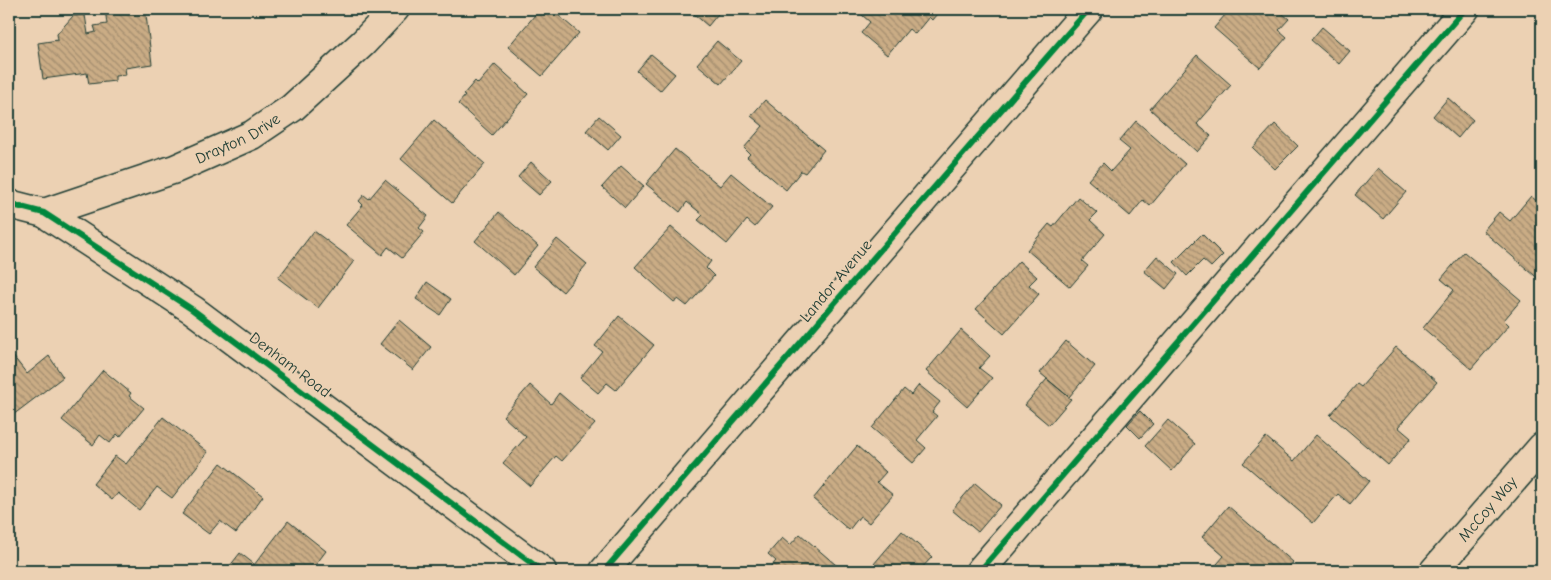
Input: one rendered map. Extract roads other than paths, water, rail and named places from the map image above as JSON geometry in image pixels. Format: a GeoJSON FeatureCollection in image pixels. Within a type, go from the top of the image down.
{"type":"FeatureCollection","features":[{"type":"Feature","properties":{"kind":"street","name":"Drayton Drive"},"geometry":{"type":"LineString","coordinates":[[44,212],[175,169],[252,135],[292,108],[363,43],[395,9]]}},
{"type":"Feature","properties":{"kind":"street","name":"Landor Avenue"},"geometry":{"type":"LineString","coordinates":[[604,571],[939,180],[1089,9]]}},
{"type":"Feature","properties":{"kind":"street"},"geometry":{"type":"LineString","coordinates":[[980,571],[1465,9]]}},
{"type":"Feature","properties":{"kind":"street","name":"Denham Road"},"geometry":{"type":"LineString","coordinates":[[9,204],[44,212],[193,310],[542,571]]}},
{"type":"Feature","properties":{"kind":"street","name":"McCoy Way"},"geometry":{"type":"LineString","coordinates":[[1434,571],[1542,447]]}}]}
